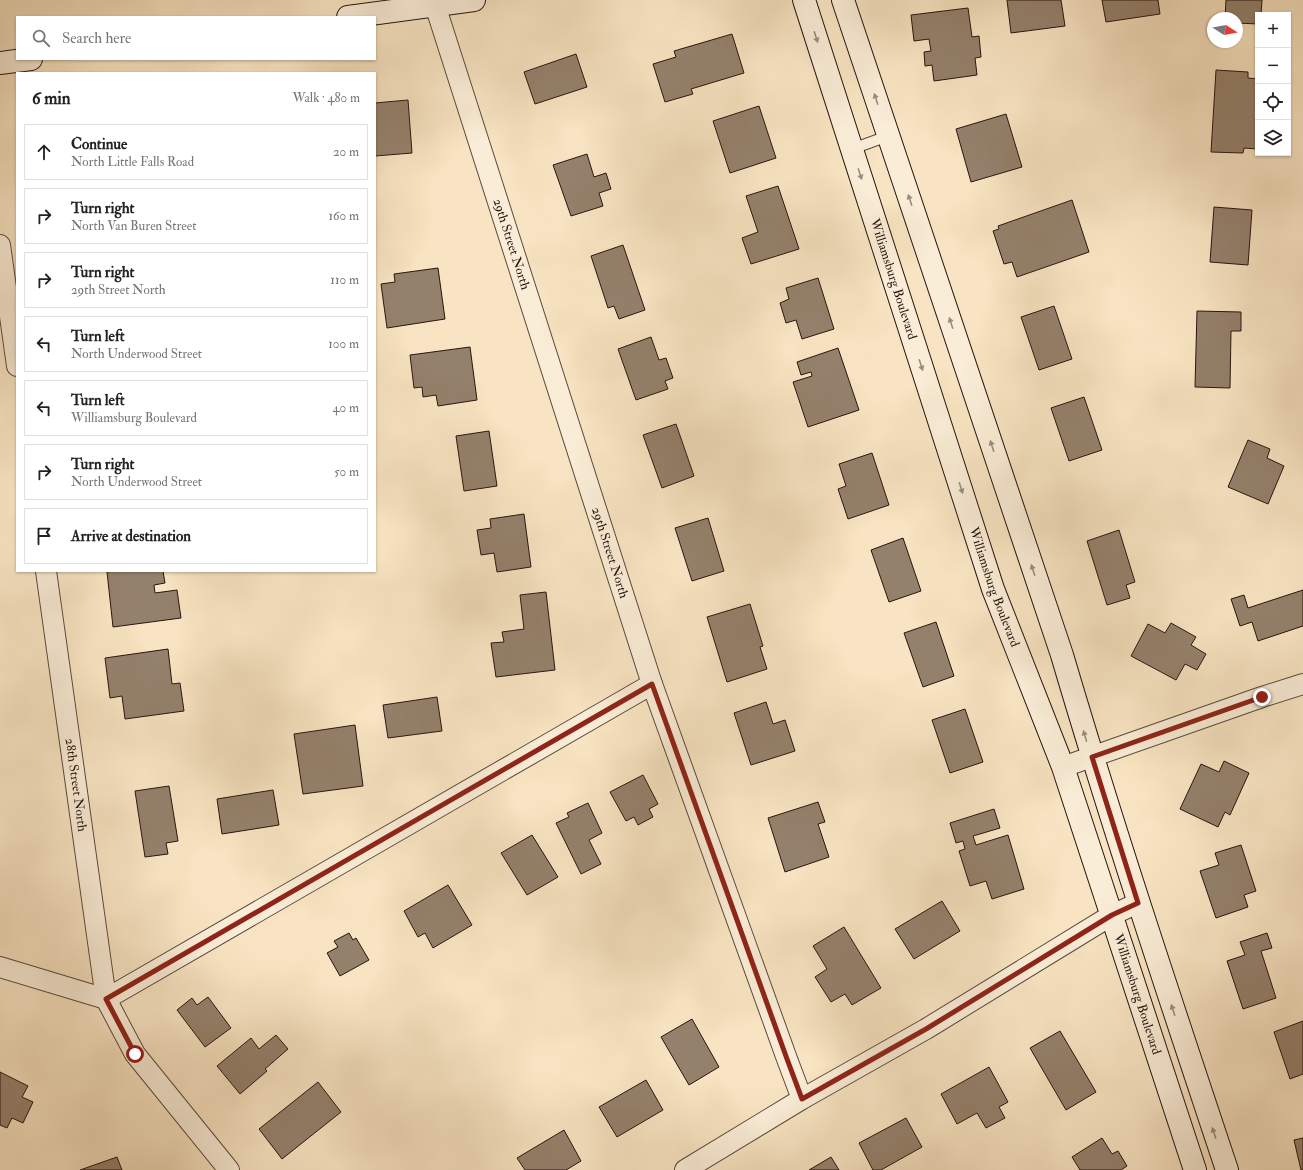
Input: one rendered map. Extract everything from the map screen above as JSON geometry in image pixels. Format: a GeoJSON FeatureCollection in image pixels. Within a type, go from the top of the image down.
{"type":"FeatureCollection","features":[{"type":"Feature","properties":{"kind":"main road"},"geometry":{"type":"LineString","coordinates":[[354,16],[435,3],[474,0]]}},
{"type":"Feature","properties":{"kind":"main road","name":"Williamsburg Boulevard"},"geometry":{"type":"LineString","coordinates":[[804,0],[993,589],[1063,767],[1195,1170]]}},
{"type":"Feature","properties":{"kind":"main road"},"geometry":{"type":"LineString","coordinates":[[843,0],[1062,655],[1092,757],[1138,903],[1227,1170]]}},
{"type":"Feature","properties":{"kind":"main road"},"geometry":{"type":"LineString","coordinates":[[0,63],[23,60]]}},
{"type":"Feature","properties":{"kind":"street","name":"29th Street North"},"geometry":{"type":"LineString","coordinates":[[435,3],[652,684],[802,1099]]}},
{"type":"Feature","properties":{"kind":"street"},"geometry":{"type":"LineString","coordinates":[[0,245],[16,359]]}},
{"type":"Feature","properties":{"kind":"street","name":"28th Street North"},"geometry":{"type":"LineString","coordinates":[[46,572],[106,999],[135,1054],[229,1170]]}},
{"type":"Feature","properties":{"kind":"street"},"geometry":{"type":"LineString","coordinates":[[0,967],[106,999],[652,684]]}},
{"type":"Feature","properties":{"kind":"street"},"geometry":{"type":"LineString","coordinates":[[1063,767],[1303,684]]}},
{"type":"Feature","properties":{"kind":"street"},"geometry":{"type":"LineString","coordinates":[[684,1170],[802,1099],[926,1029],[1112,915],[1138,903]]}},
{"type":"Feature","properties":{"kind":"lane"},"geometry":{"type":"LineString","coordinates":[[852,149],[888,136]]}},
{"type":"Feature","properties":{"kind":"building"},"geometry":{"type":"Polygon","coordinates":[[[1007,0],[1061,0],[1065,26],[1011,33],[1007,0]]]}},
{"type":"Feature","properties":{"kind":"building"},"geometry":{"type":"Polygon","coordinates":[[[1102,0],[1158,0],[1160,14],[1106,22],[1102,0]]]}},
{"type":"Feature","properties":{"kind":"building"},"geometry":{"type":"Polygon","coordinates":[[[1226,0],[1262,0],[1261,12],[1255,12],[1255,24],[1243,23],[1243,12],[1225,12],[1226,0]]]}},
{"type":"Feature","properties":{"kind":"building"},"geometry":{"type":"Polygon","coordinates":[[[968,8],[972,37],[979,36],[981,57],[975,58],[977,75],[934,81],[932,65],[925,66],[924,52],[931,51],[929,39],[914,41],[911,15],[968,8]]]}},
{"type":"Feature","properties":{"kind":"building"},"geometry":{"type":"Polygon","coordinates":[[[732,34],[744,73],[691,89],[693,94],[665,102],[653,64],[676,57],[674,51],[732,34]]]}},
{"type":"Feature","properties":{"kind":"building"},"geometry":{"type":"Polygon","coordinates":[[[576,54],[587,87],[535,104],[524,72],[576,54]]]}},
{"type":"Feature","properties":{"kind":"building"},"geometry":{"type":"Polygon","coordinates":[[[1216,70],[1248,72],[1248,78],[1255,79],[1255,149],[1244,148],[1243,153],[1211,152],[1216,70]]]}},
{"type":"Feature","properties":{"kind":"building"},"geometry":{"type":"Polygon","coordinates":[[[408,100],[412,153],[376,156],[376,103],[408,100]]]}},
{"type":"Feature","properties":{"kind":"building"},"geometry":{"type":"Polygon","coordinates":[[[759,106],[776,158],[730,173],[713,121],[759,106]]]}},
{"type":"Feature","properties":{"kind":"building"},"geometry":{"type":"Polygon","coordinates":[[[1006,114],[1022,167],[971,182],[956,129],[1006,114]]]}},
{"type":"Feature","properties":{"kind":"building"},"geometry":{"type":"Polygon","coordinates":[[[587,154],[594,177],[606,173],[611,189],[599,193],[603,206],[571,216],[553,165],[587,154]]]}},
{"type":"Feature","properties":{"kind":"building"},"geometry":{"type":"Polygon","coordinates":[[[778,186],[799,249],[751,264],[742,238],[758,232],[746,196],[778,186]]]}},
{"type":"Feature","properties":{"kind":"building"},"geometry":{"type":"Polygon","coordinates":[[[1072,200],[1089,252],[1017,277],[1012,262],[1004,264],[993,231],[999,229],[998,226],[1072,200]]]}},
{"type":"Feature","properties":{"kind":"building"},"geometry":{"type":"Polygon","coordinates":[[[1214,207],[1252,210],[1248,265],[1210,262],[1214,207]]]}},
{"type":"Feature","properties":{"kind":"building"},"geometry":{"type":"Polygon","coordinates":[[[623,245],[645,310],[619,319],[614,306],[608,308],[591,256],[623,245]]]}},
{"type":"Feature","properties":{"kind":"building"},"geometry":{"type":"Polygon","coordinates":[[[438,268],[445,319],[387,328],[381,284],[395,282],[394,274],[438,268]]]}},
{"type":"Feature","properties":{"kind":"building"},"geometry":{"type":"Polygon","coordinates":[[[818,278],[834,329],[802,339],[796,320],[786,323],[780,303],[789,299],[786,288],[818,278]]]}},
{"type":"Feature","properties":{"kind":"building"},"geometry":{"type":"Polygon","coordinates":[[[1054,306],[1072,359],[1039,370],[1021,317],[1054,306]]]}},
{"type":"Feature","properties":{"kind":"building"},"geometry":{"type":"Polygon","coordinates":[[[1197,311],[1241,312],[1241,331],[1231,331],[1230,388],[1195,387],[1197,311]]]}},
{"type":"Feature","properties":{"kind":"building"},"geometry":{"type":"Polygon","coordinates":[[[651,337],[659,360],[666,358],[673,378],[665,381],[668,389],[636,400],[618,349],[651,337]]]}},
{"type":"Feature","properties":{"kind":"building"},"geometry":{"type":"Polygon","coordinates":[[[470,347],[477,400],[438,406],[436,395],[423,397],[422,387],[414,388],[410,355],[470,347]]]}},
{"type":"Feature","properties":{"kind":"building"},"geometry":{"type":"Polygon","coordinates":[[[838,348],[859,410],[808,427],[793,382],[812,376],[811,372],[801,375],[797,362],[838,348]]]}},
{"type":"Feature","properties":{"kind":"building"},"geometry":{"type":"Polygon","coordinates":[[[1084,397],[1102,450],[1069,461],[1051,408],[1084,397]]]}},
{"type":"Feature","properties":{"kind":"building"},"geometry":{"type":"Polygon","coordinates":[[[676,424],[694,476],[662,488],[643,435],[676,424]]]}},
{"type":"Feature","properties":{"kind":"building"},"geometry":{"type":"Polygon","coordinates":[[[489,431],[497,486],[464,491],[456,436],[489,431]]]}},
{"type":"Feature","properties":{"kind":"building"},"geometry":{"type":"Polygon","coordinates":[[[1248,440],[1270,449],[1267,458],[1284,466],[1268,504],[1228,487],[1248,440]]]}},
{"type":"Feature","properties":{"kind":"building"},"geometry":{"type":"Polygon","coordinates":[[[872,453],[889,505],[848,519],[838,489],[846,486],[839,464],[872,453]]]}},
{"type":"Feature","properties":{"kind":"building"},"geometry":{"type":"Polygon","coordinates":[[[524,514],[531,567],[497,572],[494,553],[481,555],[477,530],[491,528],[490,519],[524,514]]]}},
{"type":"Feature","properties":{"kind":"building"},"geometry":{"type":"Polygon","coordinates":[[[708,518],[724,571],[692,581],[675,528],[708,518]]]}},
{"type":"Feature","properties":{"kind":"building"},"geometry":{"type":"Polygon","coordinates":[[[1119,530],[1135,582],[1126,585],[1130,598],[1107,605],[1087,541],[1119,530]]]}},
{"type":"Feature","properties":{"kind":"building"},"geometry":{"type":"Polygon","coordinates":[[[903,538],[921,591],[889,602],[871,550],[903,538]]]}},
{"type":"Feature","properties":{"kind":"building"},"geometry":{"type":"Polygon","coordinates":[[[107,572],[163,572],[165,583],[154,585],[155,593],[177,590],[181,618],[113,627],[107,572]]]}},
{"type":"Feature","properties":{"kind":"building"},"geometry":{"type":"Polygon","coordinates":[[[1303,590],[1303,626],[1258,641],[1252,622],[1240,626],[1231,599],[1244,595],[1248,608],[1303,590]]]}},
{"type":"Feature","properties":{"kind":"building"},"geometry":{"type":"Polygon","coordinates":[[[546,592],[555,670],[496,677],[491,643],[504,642],[502,632],[524,629],[520,595],[546,592]]]}},
{"type":"Feature","properties":{"kind":"building"},"geometry":{"type":"Polygon","coordinates":[[[750,604],[763,646],[760,647],[767,669],[727,682],[707,617],[750,604]]]}},
{"type":"Feature","properties":{"kind":"building"},"geometry":{"type":"Polygon","coordinates":[[[936,622],[954,676],[923,687],[904,633],[936,622]]]}},
{"type":"Feature","properties":{"kind":"building"},"geometry":{"type":"Polygon","coordinates":[[[1171,623],[1196,637],[1191,645],[1206,654],[1197,670],[1185,664],[1176,680],[1131,656],[1148,624],[1165,633],[1171,623]]]}},
{"type":"Feature","properties":{"kind":"building"},"geometry":{"type":"Polygon","coordinates":[[[168,649],[172,684],[180,683],[184,711],[125,719],[122,696],[110,698],[105,658],[168,649]]]}},
{"type":"Feature","properties":{"kind":"building"},"geometry":{"type":"Polygon","coordinates":[[[437,697],[442,731],[388,738],[383,705],[437,697]]]}},
{"type":"Feature","properties":{"kind":"building"},"geometry":{"type":"Polygon","coordinates":[[[766,702],[773,724],[785,720],[795,751],[751,765],[734,713],[766,702]]]}},
{"type":"Feature","properties":{"kind":"building"},"geometry":{"type":"Polygon","coordinates":[[[965,709],[983,762],[950,773],[932,720],[965,709]]]}},
{"type":"Feature","properties":{"kind":"building"},"geometry":{"type":"Polygon","coordinates":[[[355,725],[363,786],[303,794],[294,734],[355,725]]]}},
{"type":"Feature","properties":{"kind":"building"},"geometry":{"type":"Polygon","coordinates":[[[1224,761],[1249,773],[1230,815],[1225,812],[1218,827],[1180,809],[1201,764],[1219,772],[1224,761]]]}},
{"type":"Feature","properties":{"kind":"building"},"geometry":{"type":"Polygon","coordinates":[[[643,775],[658,804],[649,809],[653,817],[638,825],[634,817],[626,821],[610,792],[643,775]]]}},
{"type":"Feature","properties":{"kind":"building"},"geometry":{"type":"Polygon","coordinates":[[[169,786],[178,841],[166,843],[168,854],[145,857],[135,791],[169,786]]]}},
{"type":"Feature","properties":{"kind":"building"},"geometry":{"type":"Polygon","coordinates":[[[273,790],[279,825],[222,834],[217,799],[273,790]]]}},
{"type":"Feature","properties":{"kind":"building"},"geometry":{"type":"Polygon","coordinates":[[[818,802],[825,822],[818,824],[829,857],[785,872],[768,818],[818,802]]]}},
{"type":"Feature","properties":{"kind":"building"},"geometry":{"type":"Polygon","coordinates":[[[588,803],[602,833],[589,840],[601,864],[581,874],[556,823],[569,817],[567,813],[588,803]]]}},
{"type":"Feature","properties":{"kind":"building"},"geometry":{"type":"Polygon","coordinates":[[[994,809],[1000,828],[973,836],[976,845],[1008,835],[1024,889],[992,899],[986,881],[970,886],[959,851],[965,849],[963,841],[956,843],[950,823],[994,809]]]}},
{"type":"Feature","properties":{"kind":"building"},"geometry":{"type":"Polygon","coordinates":[[[532,835],[558,877],[527,895],[501,853],[532,835]]]}},
{"type":"Feature","properties":{"kind":"building"},"geometry":{"type":"Polygon","coordinates":[[[1241,845],[1256,891],[1244,895],[1248,907],[1216,918],[1200,871],[1219,865],[1215,853],[1241,845]]]}},
{"type":"Feature","properties":{"kind":"building"},"geometry":{"type":"Polygon","coordinates":[[[448,885],[472,925],[433,948],[425,933],[418,937],[404,911],[448,885]]]}},
{"type":"Feature","properties":{"kind":"building"},"geometry":{"type":"Polygon","coordinates":[[[942,901],[960,931],[914,959],[895,929],[942,901]]]}},
{"type":"Feature","properties":{"kind":"building"},"geometry":{"type":"Polygon","coordinates":[[[844,927],[881,988],[852,1005],[845,994],[831,1002],[815,977],[827,969],[813,946],[844,927]]]}},
{"type":"Feature","properties":{"kind":"building"},"geometry":{"type":"Polygon","coordinates":[[[349,933],[353,940],[356,938],[369,960],[340,976],[327,953],[338,947],[334,941],[349,933]]]}},
{"type":"Feature","properties":{"kind":"building"},"geometry":{"type":"Polygon","coordinates":[[[1267,933],[1272,948],[1261,951],[1276,998],[1243,1009],[1227,961],[1245,955],[1240,942],[1267,933]]]}},
{"type":"Feature","properties":{"kind":"building"},"geometry":{"type":"Polygon","coordinates":[[[208,997],[231,1028],[205,1047],[177,1010],[192,998],[197,1005],[208,997]]]}},
{"type":"Feature","properties":{"kind":"building"},"geometry":{"type":"Polygon","coordinates":[[[692,1019],[719,1067],[689,1085],[661,1037],[692,1019]]]}},
{"type":"Feature","properties":{"kind":"building"},"geometry":{"type":"Polygon","coordinates":[[[1303,1021],[1303,1074],[1290,1079],[1274,1032],[1303,1021]]]}},
{"type":"Feature","properties":{"kind":"building"},"geometry":{"type":"Polygon","coordinates":[[[1060,1031],[1096,1092],[1066,1110],[1030,1048],[1060,1031]]]}},
{"type":"Feature","properties":{"kind":"building"},"geometry":{"type":"Polygon","coordinates":[[[276,1035],[288,1049],[265,1069],[267,1071],[240,1094],[217,1066],[251,1038],[259,1049],[276,1035]]]}},
{"type":"Feature","properties":{"kind":"building"},"geometry":{"type":"Polygon","coordinates":[[[989,1067],[1008,1102],[999,1107],[1005,1118],[986,1128],[977,1113],[957,1124],[941,1094],[989,1067]]]}},
{"type":"Feature","properties":{"kind":"building"},"geometry":{"type":"Polygon","coordinates":[[[0,1072],[28,1086],[22,1097],[33,1102],[23,1123],[12,1118],[7,1128],[0,1125],[0,1072]]]}},
{"type":"Feature","properties":{"kind":"building"},"geometry":{"type":"Polygon","coordinates":[[[646,1080],[663,1110],[617,1137],[599,1107],[646,1080]]]}},
{"type":"Feature","properties":{"kind":"building"},"geometry":{"type":"Polygon","coordinates":[[[318,1082],[341,1112],[282,1159],[259,1129],[318,1082]]]}},
{"type":"Feature","properties":{"kind":"building"},"geometry":{"type":"Polygon","coordinates":[[[906,1118],[922,1147],[881,1170],[873,1170],[859,1143],[906,1118]]]}},
{"type":"Feature","properties":{"kind":"building"},"geometry":{"type":"Polygon","coordinates":[[[564,1130],[581,1161],[566,1170],[525,1170],[517,1158],[564,1130]]]}},
{"type":"Feature","properties":{"kind":"building"},"geometry":{"type":"Polygon","coordinates":[[[1102,1138],[1112,1154],[1118,1151],[1127,1166],[1121,1170],[1080,1170],[1072,1157],[1102,1138]]]}},
{"type":"Feature","properties":{"kind":"building"},"geometry":{"type":"Polygon","coordinates":[[[1303,1138],[1303,1170],[1301,1170],[1294,1140],[1303,1138]]]}},
{"type":"Feature","properties":{"kind":"building"},"geometry":{"type":"Polygon","coordinates":[[[117,1157],[122,1170],[80,1170],[117,1157]]]}},
{"type":"Feature","properties":{"kind":"building"},"geometry":{"type":"Polygon","coordinates":[[[831,1157],[839,1170],[809,1170],[831,1157]]]}},
{"type":"Feature","properties":{"kind":"route"},"geometry":{"type":"LineString","coordinates":[[135,1054],[106,999],[652,684],[802,1099],[926,1029],[1112,915],[1138,903],[1092,757],[1262,697]]}}]}
